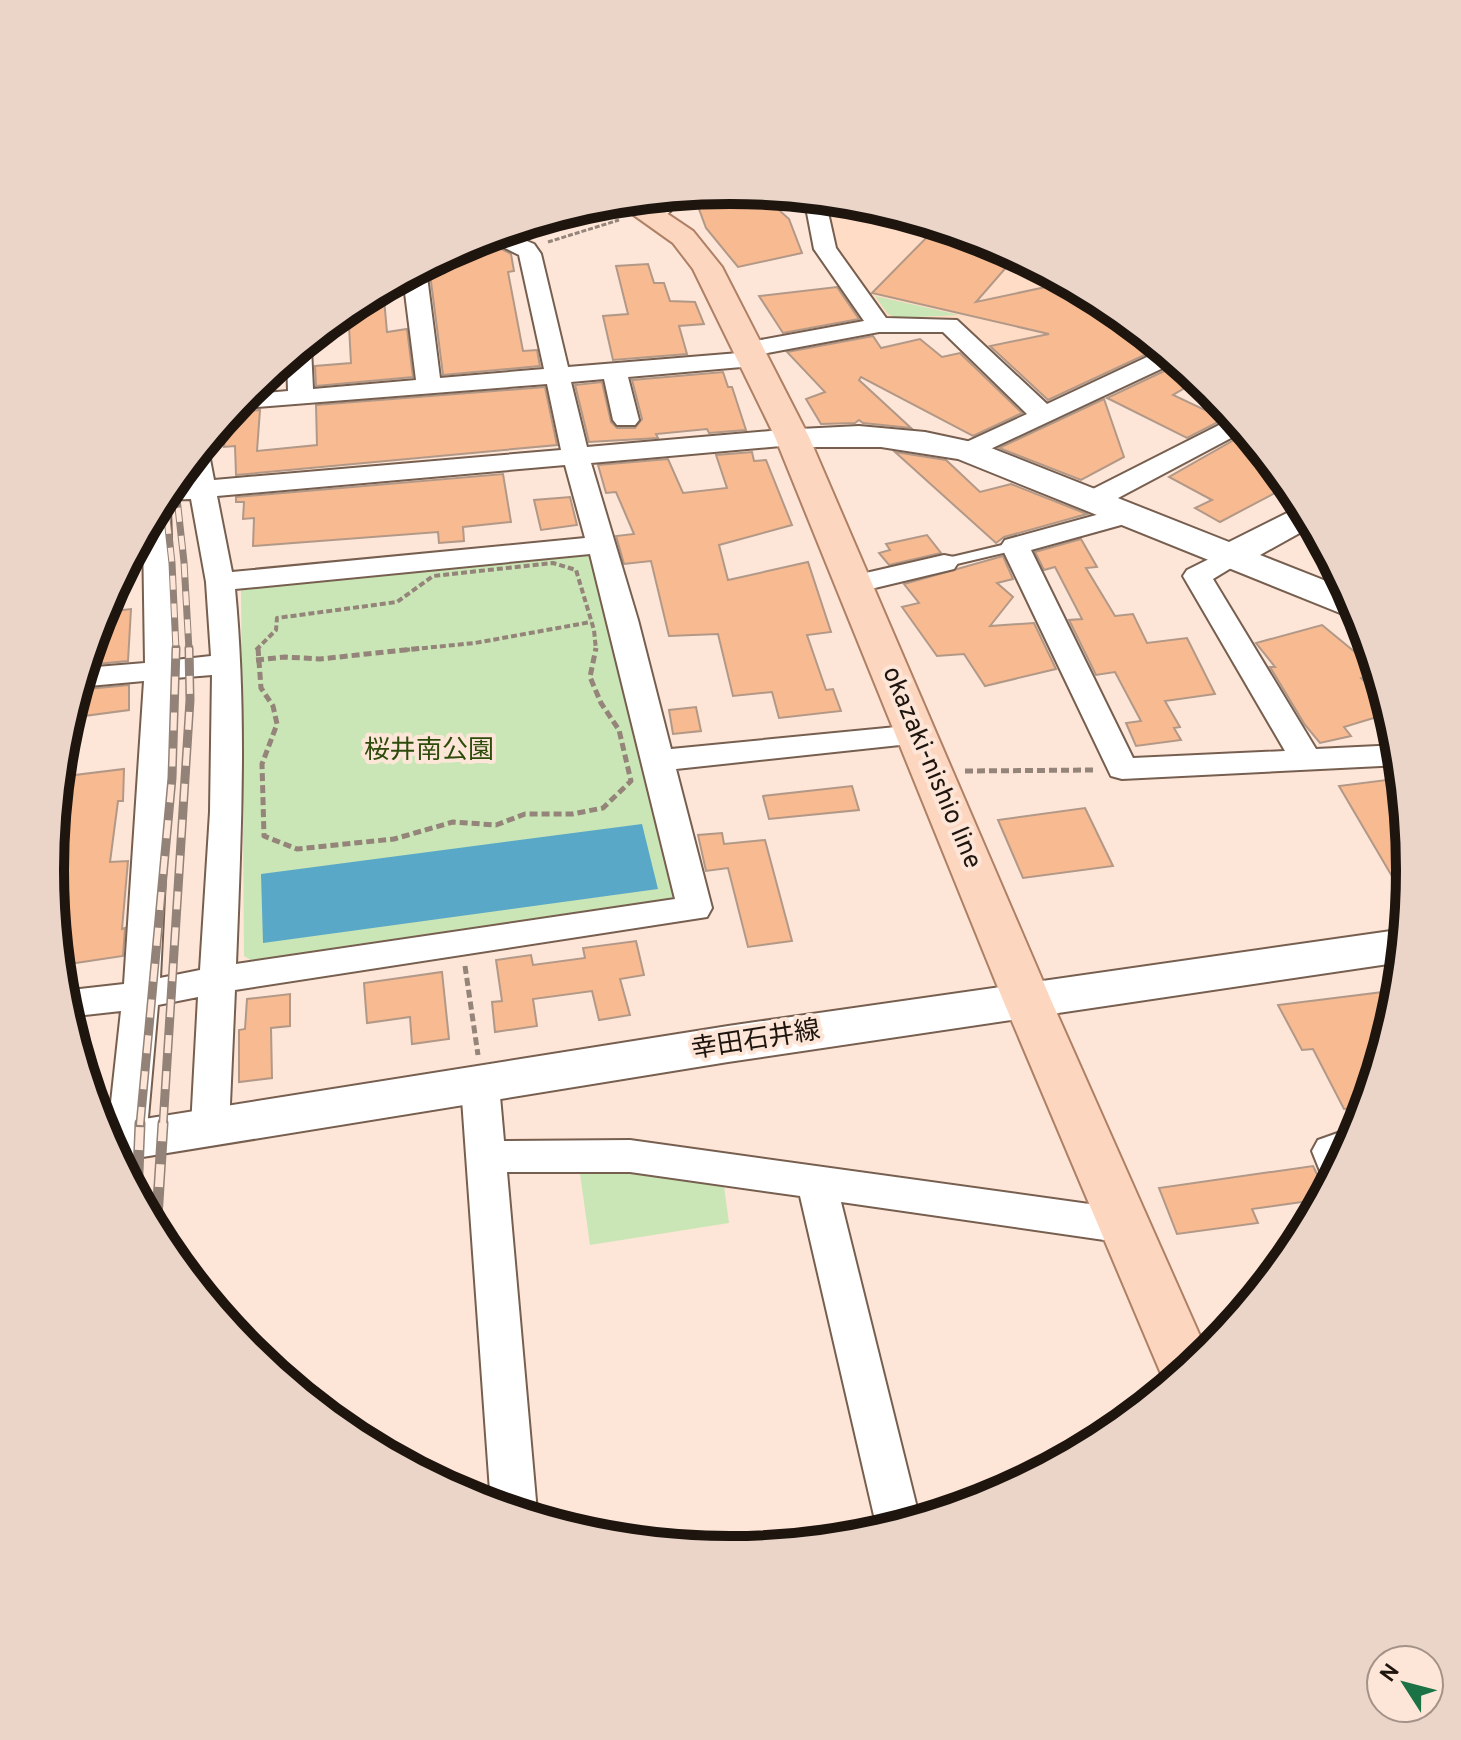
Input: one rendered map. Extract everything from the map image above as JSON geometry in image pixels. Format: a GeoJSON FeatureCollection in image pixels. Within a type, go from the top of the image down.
{"type":"FeatureCollection","features":[{"type":"Feature","properties":{"kind":"main road","name":"okazaki-nishio line"},"geometry":{"type":"LineString","coordinates":[[647,209],[683,237],[707,267],[792,437],[1027,1000],[1182,1360]]}},
{"type":"Feature","properties":{"kind":"main road"},"geometry":{"type":"LineString","coordinates":[[792,437],[868,434],[904,437],[969,451],[1339,599]]}},
{"type":"Feature","properties":{"kind":"main road"},"geometry":{"type":"LineString","coordinates":[[1231,556],[1297,520]]}},
{"type":"Feature","properties":{"kind":"main road","name":"幸田石井線"},"geometry":{"type":"LineString","coordinates":[[122,1140],[210,1127],[479,1072],[728,1044],[1392,947]]}},
{"type":"Feature","properties":{"kind":"street"},"geometry":{"type":"LineString","coordinates":[[816,209],[825,249],[856,288],[879,325]]}},
{"type":"Feature","properties":{"kind":"street"},"geometry":{"type":"LineString","coordinates":[[78,1002],[141,995],[461,941],[695,908],[658,761],[607,621],[601,545],[576,458],[526,249],[508,242]]}},
{"type":"Feature","properties":{"kind":"street"},"geometry":{"type":"LineString","coordinates":[[417,282],[429,386]]}},
{"type":"Feature","properties":{"kind":"street"},"geometry":{"type":"LineString","coordinates":[[257,401],[614,370],[750,354],[879,325],[949,325],[1043,415]]}},
{"type":"Feature","properties":{"kind":"street"},"geometry":{"type":"LineString","coordinates":[[969,451],[1160,360]]}},
{"type":"Feature","properties":{"kind":"street"},"geometry":{"type":"LineString","coordinates":[[300,362],[301,397]]}},
{"type":"Feature","properties":{"kind":"street"},"geometry":{"type":"LineString","coordinates":[[614,370],[626,420]]}},
{"type":"Feature","properties":{"kind":"street"},"geometry":{"type":"LineString","coordinates":[[1093,500],[1230,428]]}},
{"type":"Feature","properties":{"kind":"street"},"geometry":{"type":"LineString","coordinates":[[181,493],[792,437]]}},
{"type":"Feature","properties":{"kind":"street"},"geometry":{"type":"LineString","coordinates":[[199,468],[220,582],[242,662],[226,812],[210,1127]]}},
{"type":"Feature","properties":{"kind":"street"},"geometry":{"type":"LineString","coordinates":[[1129,514],[1015,546],[1122,769],[1387,756]]}},
{"type":"Feature","properties":{"kind":"street"},"geometry":{"type":"LineString","coordinates":[[118,1133],[141,995],[160,670],[157,531]]}},
{"type":"Feature","properties":{"kind":"street"},"geometry":{"type":"LineString","coordinates":[[220,582],[601,545]]}},
{"type":"Feature","properties":{"kind":"street"},"geometry":{"type":"LineString","coordinates":[[1231,556],[1197,576],[1306,759]]}},
{"type":"Feature","properties":{"kind":"street"},"geometry":{"type":"LineString","coordinates":[[854,584],[944,563]]}},
{"type":"Feature","properties":{"kind":"street"},"geometry":{"type":"LineString","coordinates":[[93,677],[242,662]]}},
{"type":"Feature","properties":{"kind":"street"},"geometry":{"type":"LineString","coordinates":[[658,761],[917,735]]}},
{"type":"Feature","properties":{"kind":"street"},"geometry":{"type":"LineString","coordinates":[[479,1072],[513,1500]]}},
{"type":"Feature","properties":{"kind":"street"},"geometry":{"type":"LineString","coordinates":[[486,1157],[630,1156],[1125,1226]]}},
{"type":"Feature","properties":{"kind":"street"},"geometry":{"type":"LineString","coordinates":[[816,1180],[896,1516]]}},
{"type":"Feature","properties":{"kind":"lane"},"geometry":{"type":"LineString","coordinates":[[944,563],[1015,546]]}},
{"type":"Feature","properties":{"kind":"path"},"geometry":{"type":"LineString","coordinates":[[526,249],[629,211]]}},
{"type":"Feature","properties":{"kind":"path"},"geometry":{"type":"LineString","coordinates":[[242,662],[276,630],[277,618],[397,602],[433,576],[553,563],[576,570],[607,621]]}},
{"type":"Feature","properties":{"kind":"path"},"geometry":{"type":"LineString","coordinates":[[242,662],[273,706],[277,724],[262,764],[264,836],[297,849],[394,839],[453,822],[496,825],[525,814],[572,814],[603,808],[631,781],[619,730],[601,703],[590,677],[607,621]]}},
{"type":"Feature","properties":{"kind":"path"},"geometry":{"type":"LineString","coordinates":[[242,662],[285,657],[320,659],[460,644],[607,621]]}},
{"type":"Feature","properties":{"kind":"path"},"geometry":{"type":"LineString","coordinates":[[964,771],[1122,769]]}},
{"type":"Feature","properties":{"kind":"path"},"geometry":{"type":"LineString","coordinates":[[461,941],[479,1072]]}},
{"type":"Feature","properties":{"kind":"shaded area"},"geometry":{"type":"Polygon","coordinates":[[[825,210],[903,226],[986,254],[1064,293],[1112,324],[987,352],[954,321],[895,320],[884,316],[835,250],[825,210]]]}},
{"type":"Feature","properties":{"kind":"green space"},"geometry":{"type":"Polygon","coordinates":[[[875,296],[959,315],[897,318],[888,314],[875,296]]]}},
{"type":"Feature","properties":{"kind":"green space","name":"桜井南公園"},"geometry":{"type":"Polygon","coordinates":[[[585,551],[596,557],[683,894],[673,902],[254,962],[244,956],[241,589],[251,583],[585,551]]]}},
{"type":"Feature","properties":{"kind":"green space"},"geometry":{"type":"Polygon","coordinates":[[[579,1167],[723,1179],[729,1223],[590,1245],[579,1167]]]}},
{"type":"Feature","properties":{"kind":"water"},"geometry":{"type":"Polygon","coordinates":[[[642,824],[658,889],[263,943],[261,874],[642,824]]]}},
{"type":"Feature","properties":{"kind":"building"},"geometry":{"type":"Polygon","coordinates":[[[697,205],[773,205],[789,219],[802,253],[738,267],[706,228],[697,205]]]}},
{"type":"Feature","properties":{"kind":"building"},"geometry":{"type":"Polygon","coordinates":[[[929,235],[1009,264],[976,302],[1051,286],[1101,316],[1150,352],[1048,400],[990,346],[1049,334],[872,293],[929,235]]]}},
{"type":"Feature","properties":{"kind":"building"},"geometry":{"type":"Polygon","coordinates":[[[496,246],[511,254],[514,271],[508,272],[523,351],[537,350],[540,366],[443,375],[430,275],[445,273],[444,268],[496,246]]]}},
{"type":"Feature","properties":{"kind":"building"},"geometry":{"type":"Polygon","coordinates":[[[648,264],[654,283],[664,283],[670,301],[695,302],[704,324],[679,326],[687,354],[613,360],[603,316],[628,314],[616,266],[648,264]]]}},
{"type":"Feature","properties":{"kind":"building"},"geometry":{"type":"Polygon","coordinates":[[[837,287],[859,319],[783,333],[759,296],[837,287]]]}},
{"type":"Feature","properties":{"kind":"building"},"geometry":{"type":"Polygon","coordinates":[[[384,301],[387,332],[407,329],[413,377],[316,386],[315,366],[351,363],[349,324],[384,301]]]}},
{"type":"Feature","properties":{"kind":"building"},"geometry":{"type":"Polygon","coordinates":[[[873,336],[881,348],[920,339],[942,357],[960,353],[1022,413],[973,436],[861,377],[859,380],[911,428],[859,420],[855,423],[821,424],[806,399],[825,392],[787,352],[873,336]]]}},
{"type":"Feature","properties":{"kind":"building"},"geometry":{"type":"Polygon","coordinates":[[[1169,369],[1188,386],[1173,395],[1222,420],[1187,438],[1107,398],[1169,369]]]}},
{"type":"Feature","properties":{"kind":"building"},"geometry":{"type":"Polygon","coordinates":[[[723,372],[728,387],[732,387],[746,430],[709,433],[707,429],[656,434],[658,438],[589,442],[575,385],[602,382],[611,422],[617,428],[635,428],[642,419],[632,380],[723,372]]]}},
{"type":"Feature","properties":{"kind":"building"},"geometry":{"type":"Polygon","coordinates":[[[545,387],[557,445],[236,475],[235,446],[224,447],[225,435],[248,410],[260,410],[257,451],[317,445],[316,405],[545,387]]]}},
{"type":"Feature","properties":{"kind":"building"},"geometry":{"type":"Polygon","coordinates":[[[1104,399],[1124,457],[1081,480],[999,448],[1104,399]]]}},
{"type":"Feature","properties":{"kind":"building"},"geometry":{"type":"Polygon","coordinates":[[[1238,438],[1279,491],[1220,522],[1195,508],[1212,500],[1169,477],[1238,438]]]}},
{"type":"Feature","properties":{"kind":"building"},"geometry":{"type":"Polygon","coordinates":[[[752,452],[754,461],[766,460],[792,525],[719,545],[728,580],[808,562],[831,632],[807,635],[826,690],[833,689],[841,711],[779,718],[772,692],[733,696],[718,634],[669,636],[651,561],[624,564],[616,536],[634,534],[616,492],[606,493],[598,465],[668,459],[683,493],[727,488],[716,455],[752,452]]]}},
{"type":"Feature","properties":{"kind":"building"},"geometry":{"type":"Polygon","coordinates":[[[895,452],[946,460],[980,492],[1011,484],[1087,514],[1004,537],[996,543],[895,452]]]}},
{"type":"Feature","properties":{"kind":"building"},"geometry":{"type":"Polygon","coordinates":[[[503,474],[511,522],[463,527],[464,541],[439,543],[438,532],[253,546],[254,518],[243,519],[244,502],[236,502],[236,497],[503,474]]]}},
{"type":"Feature","properties":{"kind":"building"},"geometry":{"type":"Polygon","coordinates":[[[570,497],[577,525],[541,530],[534,500],[570,497]]]}},
{"type":"Feature","properties":{"kind":"building"},"geometry":{"type":"Polygon","coordinates":[[[927,535],[941,553],[889,565],[879,553],[890,550],[886,544],[927,535]]]}},
{"type":"Feature","properties":{"kind":"building"},"geometry":{"type":"Polygon","coordinates":[[[1081,539],[1097,567],[1086,568],[1115,616],[1133,614],[1147,643],[1187,638],[1215,694],[1165,701],[1180,727],[1174,728],[1181,740],[1136,746],[1126,723],[1141,721],[1115,672],[1096,675],[1069,620],[1082,619],[1055,567],[1044,570],[1035,552],[1081,539]]]}},
{"type":"Feature","properties":{"kind":"building"},"geometry":{"type":"Polygon","coordinates":[[[1003,556],[1013,579],[997,583],[1013,597],[990,626],[1034,623],[1056,669],[985,686],[964,654],[937,656],[902,607],[919,603],[904,584],[1003,556]]]}},
{"type":"Feature","properties":{"kind":"building"},"geometry":{"type":"Polygon","coordinates":[[[124,596],[122,610],[131,609],[128,661],[97,664],[124,596]]]}},
{"type":"Feature","properties":{"kind":"building"},"geometry":{"type":"Polygon","coordinates":[[[1322,625],[1363,658],[1368,675],[1361,678],[1371,688],[1379,716],[1344,727],[1351,736],[1320,743],[1305,725],[1270,667],[1275,667],[1256,643],[1322,625]]]}},
{"type":"Feature","properties":{"kind":"building"},"geometry":{"type":"Polygon","coordinates":[[[129,685],[129,710],[83,716],[89,689],[129,685]]]}},
{"type":"Feature","properties":{"kind":"building"},"geometry":{"type":"Polygon","coordinates":[[[696,707],[701,731],[673,734],[669,710],[696,707]]]}},
{"type":"Feature","properties":{"kind":"building"},"geometry":{"type":"Polygon","coordinates":[[[124,769],[123,801],[118,801],[110,862],[128,861],[122,929],[125,928],[123,956],[71,964],[64,870],[71,775],[124,769]]]}},
{"type":"Feature","properties":{"kind":"building"},"geometry":{"type":"Polygon","coordinates":[[[1390,779],[1396,826],[1397,878],[1393,878],[1339,786],[1390,779]]]}},
{"type":"Feature","properties":{"kind":"building"},"geometry":{"type":"Polygon","coordinates":[[[852,786],[859,810],[769,819],[763,796],[852,786]]]}},
{"type":"Feature","properties":{"kind":"building"},"geometry":{"type":"Polygon","coordinates":[[[1085,808],[1113,866],[1023,878],[998,820],[1085,808]]]}},
{"type":"Feature","properties":{"kind":"building"},"geometry":{"type":"Polygon","coordinates":[[[722,833],[724,844],[765,840],[792,941],[748,947],[728,868],[706,871],[698,835],[722,833]]]}},
{"type":"Feature","properties":{"kind":"building"},"geometry":{"type":"Polygon","coordinates":[[[636,941],[644,975],[620,979],[630,1015],[599,1020],[592,991],[533,999],[537,1026],[495,1032],[492,1002],[502,1001],[496,960],[531,955],[533,965],[585,958],[583,948],[636,941]]]}},
{"type":"Feature","properties":{"kind":"building"},"geometry":{"type":"Polygon","coordinates":[[[442,972],[449,1039],[412,1044],[410,1017],[367,1023],[364,983],[442,972]]]}},
{"type":"Feature","properties":{"kind":"building"},"geometry":{"type":"Polygon","coordinates":[[[1385,992],[1374,1043],[1353,1108],[1344,1109],[1313,1049],[1302,1050],[1278,1005],[1385,992]]]}},
{"type":"Feature","properties":{"kind":"building"},"geometry":{"type":"Polygon","coordinates":[[[290,994],[290,1026],[271,1028],[272,1078],[239,1082],[239,1030],[245,1029],[247,999],[290,994]]]}},
{"type":"Feature","properties":{"kind":"building"},"geometry":{"type":"Polygon","coordinates":[[[1313,1166],[1320,1180],[1309,1201],[1252,1209],[1258,1223],[1177,1234],[1159,1188],[1313,1166]]]}},
{"type":"Feature","properties":{"kind":"railway"},"geometry":{"type":"LineString","coordinates":[[177,499],[189,650]]}},
{"type":"Feature","properties":{"kind":"railway"},"geometry":{"type":"LineString","coordinates":[[167,515],[176,649]]}},
{"type":"Feature","properties":{"kind":"railway"},"geometry":{"type":"LineString","coordinates":[[163,1125],[190,700],[189,648]]}},
{"type":"Feature","properties":{"kind":"railway"},"geometry":{"type":"LineString","coordinates":[[140,1125],[172,778],[176,649]]}},
{"type":"Feature","properties":{"kind":"railway"},"geometry":{"type":"LineString","coordinates":[[138,1174],[140,1123]]}},
{"type":"Feature","properties":{"kind":"railway"},"geometry":{"type":"LineString","coordinates":[[157,1210],[163,1123]]}}]}
